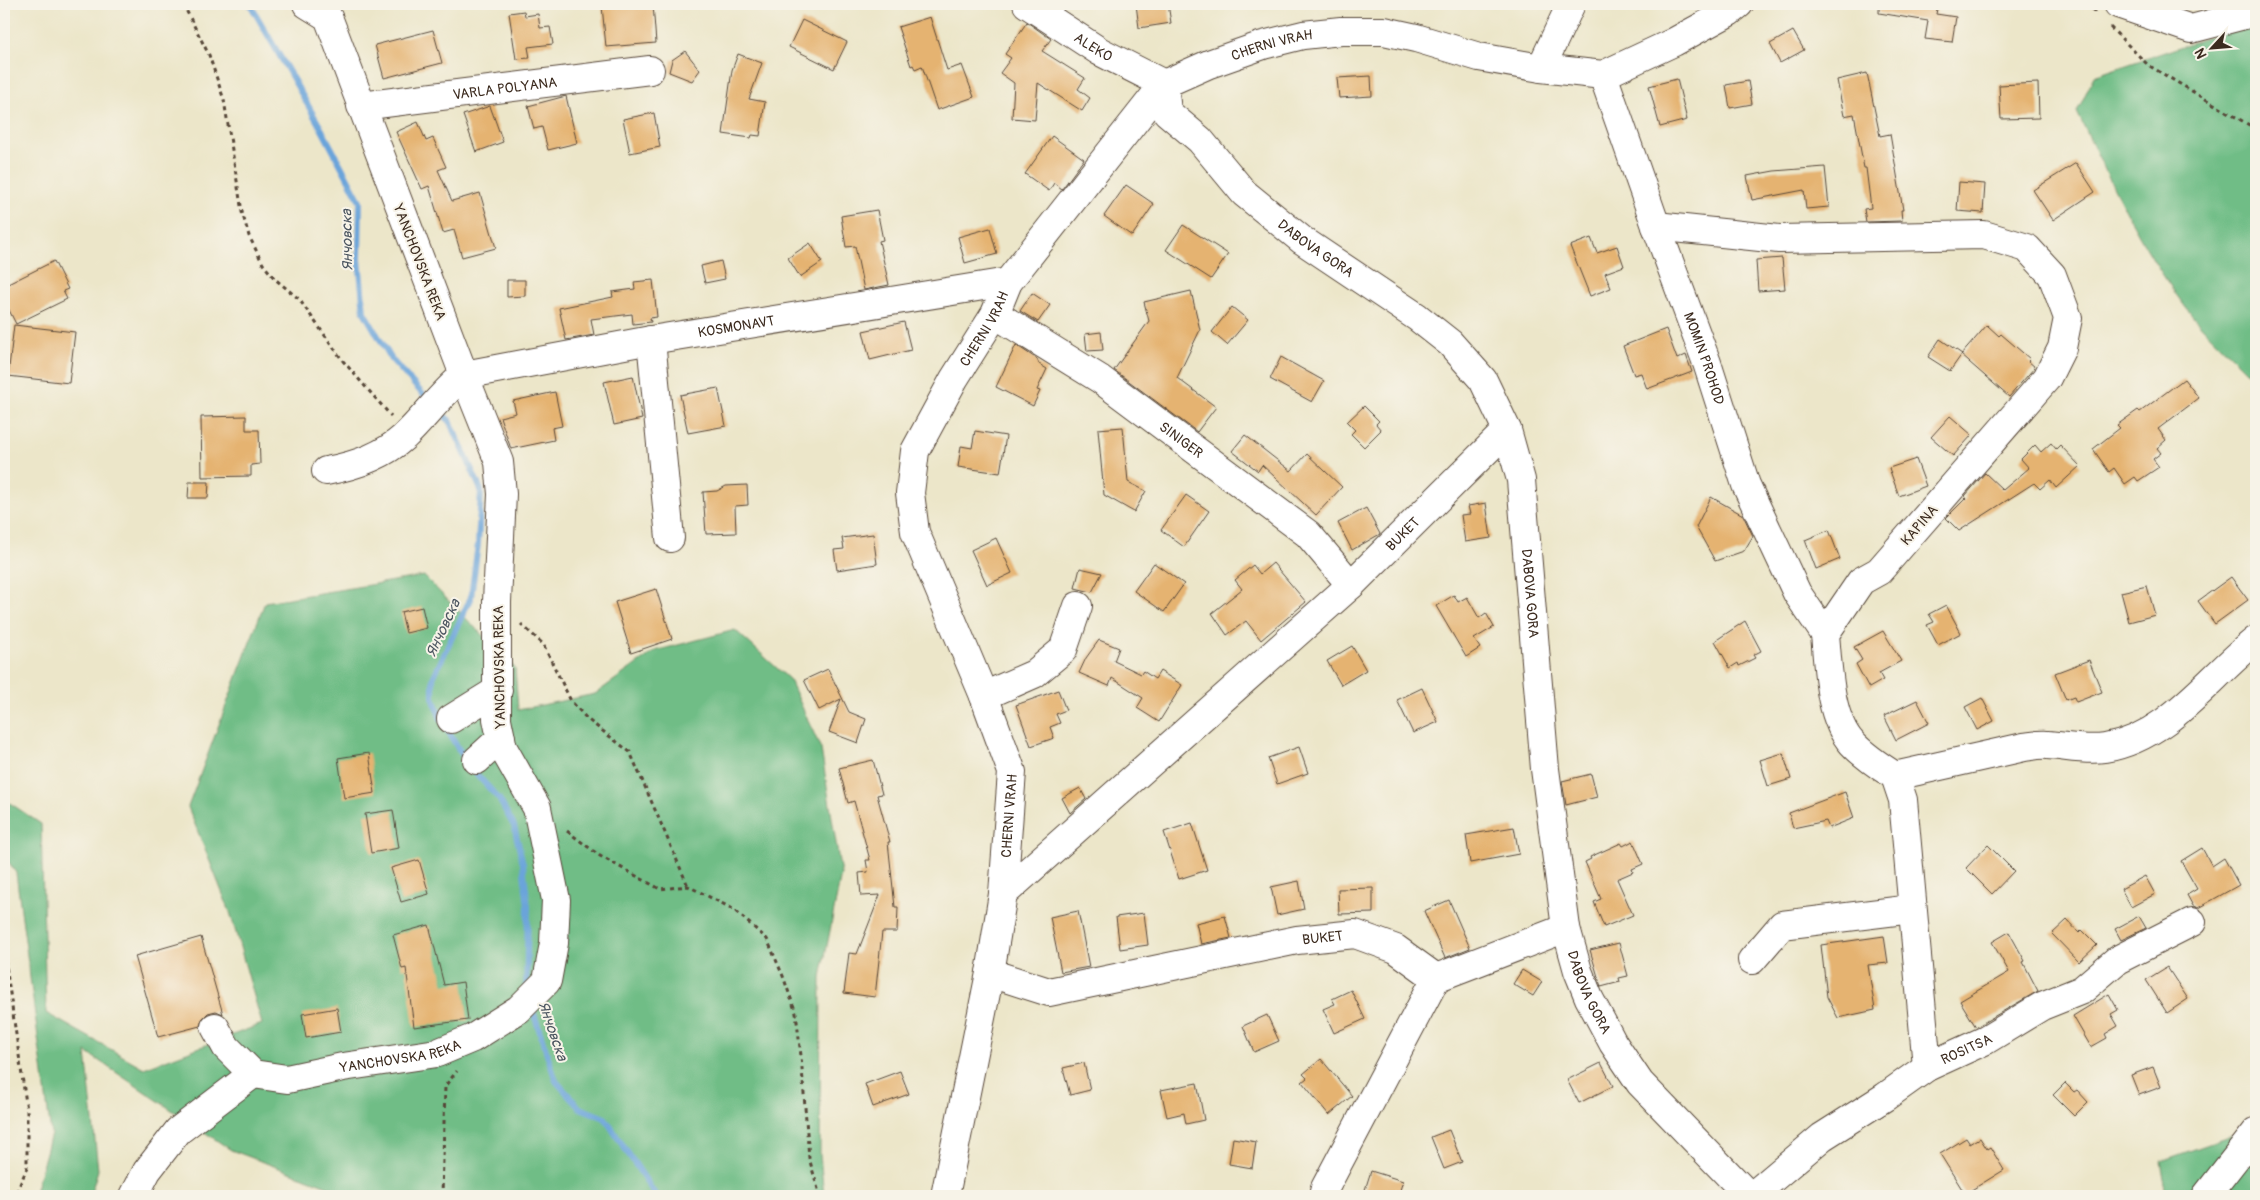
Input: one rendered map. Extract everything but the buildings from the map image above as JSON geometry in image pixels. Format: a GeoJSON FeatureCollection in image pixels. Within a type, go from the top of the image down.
{"type":"FeatureCollection","features":[{"type":"Feature","properties":{"kind":"street","name":"ALEKO"},"geometry":{"type":"LineString","coordinates":[[1027,4],[1099,51],[1164,84]]}},
{"type":"Feature","properties":{"kind":"street"},"geometry":{"type":"LineString","coordinates":[[1541,68],[1570,4]]}},
{"type":"Feature","properties":{"kind":"street"},"geometry":{"type":"LineString","coordinates":[[1603,75],[1674,42],[1729,12],[1739,4]]}},
{"type":"Feature","properties":{"kind":"street","name":"YANCHOVSKA REKA"},"geometry":{"type":"LineString","coordinates":[[253,1074],[286,1079],[343,1067],[437,1053],[474,1038],[519,1009],[547,981],[554,943],[556,900],[537,808],[503,748],[498,719],[497,602],[502,494],[499,462],[322,8]]}},
{"type":"Feature","properties":{"kind":"street"},"geometry":{"type":"LineString","coordinates":[[2109,15],[2191,29],[2256,12]]}},
{"type":"Feature","properties":{"kind":"street","name":"CHERNI VRAH"},"geometry":{"type":"LineString","coordinates":[[945,1196],[990,973],[1003,894],[1012,772],[984,696],[916,532],[910,492],[916,451],[954,379],[995,314],[1008,282],[1164,84],[1209,64],[1263,45],[1303,34],[1341,31],[1384,32],[1416,38],[1479,57],[1541,68],[1603,75]]}},
{"type":"Feature","properties":{"kind":"street","name":"VARLA POLYANA"},"geometry":{"type":"LineString","coordinates":[[361,106],[650,70]]}},
{"type":"Feature","properties":{"kind":"street","name":"MOMIN PROHOD"},"geometry":{"type":"LineString","coordinates":[[1603,75],[1707,363],[1746,485],[1797,593],[1825,634]]}},
{"type":"Feature","properties":{"kind":"street","name":"DABOVA GORA"},"geometry":{"type":"LineString","coordinates":[[1164,84],[1167,112],[1200,140],[1244,193],[1302,240],[1417,317],[1450,343],[1483,380],[1507,430],[1521,480],[1545,769],[1566,928],[1578,971],[1589,998],[1613,1043],[1640,1083],[1750,1196]]}},
{"type":"Feature","properties":{"kind":"street","name":"KAPINA"},"geometry":{"type":"LineString","coordinates":[[1656,226],[1779,239],[1984,235],[2027,248],[2052,275],[2068,318],[2062,348],[2047,378],[1880,571],[1861,581],[1825,634]]}},
{"type":"Feature","properties":{"kind":"street","name":"KOSMONAVT"},"geometry":{"type":"LineString","coordinates":[[464,376],[650,340],[1008,282]]}},
{"type":"Feature","properties":{"kind":"street","name":"SINIGER"},"geometry":{"type":"LineString","coordinates":[[995,314],[1100,379],[1308,534],[1351,585]]}},
{"type":"Feature","properties":{"kind":"street"},"geometry":{"type":"LineString","coordinates":[[650,340],[670,538]]}},
{"type":"Feature","properties":{"kind":"street"},"geometry":{"type":"LineString","coordinates":[[326,471],[348,467],[377,456],[416,423],[442,394],[464,376]]}},
{"type":"Feature","properties":{"kind":"street","name":"BUKET"},"geometry":{"type":"LineString","coordinates":[[1003,894],[1351,585],[1507,430]]}},
{"type":"Feature","properties":{"kind":"street"},"geometry":{"type":"LineString","coordinates":[[984,696],[1034,674],[1063,650],[1078,606]]}},
{"type":"Feature","properties":{"kind":"street"},"geometry":{"type":"LineString","coordinates":[[1825,634],[1832,696],[1838,719],[1850,741],[1872,761],[1895,776],[1903,800],[1928,1067]]}},
{"type":"Feature","properties":{"kind":"street"},"geometry":{"type":"LineString","coordinates":[[1895,776],[2024,747],[2045,745],[2088,749],[2106,748],[2143,735],[2177,714],[2235,657],[2256,640]]}},
{"type":"Feature","properties":{"kind":"street"},"geometry":{"type":"LineString","coordinates":[[452,719],[498,690]]}},
{"type":"Feature","properties":{"kind":"street"},"geometry":{"type":"LineString","coordinates":[[477,760],[501,738]]}},
{"type":"Feature","properties":{"kind":"street"},"geometry":{"type":"LineString","coordinates":[[1752,960],[1782,925],[1912,909]]}},
{"type":"Feature","properties":{"kind":"street","name":"ROSITSA"},"geometry":{"type":"LineString","coordinates":[[1750,1196],[1822,1137],[1928,1067],[1986,1040],[2042,1006],[2082,990],[2117,960],[2192,922]]}},
{"type":"Feature","properties":{"kind":"street"},"geometry":{"type":"LineString","coordinates":[[1323,1196],[1325,1188],[1436,978],[1566,928]]}},
{"type":"Feature","properties":{"kind":"street","name":"BUKET"},"geometry":{"type":"LineString","coordinates":[[990,973],[1049,992],[1297,940],[1355,934],[1396,949],[1436,978]]}},
{"type":"Feature","properties":{"kind":"street"},"geometry":{"type":"LineString","coordinates":[[134,1196],[148,1171],[178,1131],[253,1074],[226,1047],[215,1027]]}},
{"type":"Feature","properties":{"kind":"street"},"geometry":{"type":"LineString","coordinates":[[2206,1196],[2256,1132]]}},
{"type":"Feature","properties":{"kind":"path"},"geometry":{"type":"LineString","coordinates":[[183,4],[209,55],[224,100],[242,212],[249,236],[263,264],[275,280],[299,299],[343,361],[385,410],[416,423]]}},
{"type":"Feature","properties":{"kind":"path"},"geometry":{"type":"LineString","coordinates":[[2087,4],[2109,15],[2148,65],[2256,129]]}},
{"type":"Feature","properties":{"kind":"path"},"geometry":{"type":"LineString","coordinates":[[497,602],[543,644],[571,701],[587,719],[630,752],[688,886]]}},
{"type":"Feature","properties":{"kind":"path"},"geometry":{"type":"LineString","coordinates":[[537,808],[600,856],[660,889],[688,886],[733,909],[767,939],[783,976],[796,1014],[802,1056],[809,1158],[820,1196]]}},
{"type":"Feature","properties":{"kind":"path"},"geometry":{"type":"LineString","coordinates":[[4,952],[27,1110],[27,1168],[15,1196]]}},
{"type":"Feature","properties":{"kind":"path"},"geometry":{"type":"LineString","coordinates":[[442,1196],[445,1086],[462,1064],[474,1038]]}},
{"type":"Feature","properties":{"kind":"green space"},"geometry":{"type":"Polygon","coordinates":[[[2256,11],[2256,381],[2194,318],[2160,270],[2102,165],[2077,112],[2094,76],[2209,37],[2256,11]]]}},
{"type":"Feature","properties":{"kind":"green space"},"geometry":{"type":"Polygon","coordinates":[[[424,576],[515,668],[518,710],[595,694],[655,651],[735,630],[790,680],[821,749],[841,874],[821,977],[820,1155],[824,1196],[354,1196],[231,1150],[86,1052],[98,1170],[90,1196],[34,1196],[51,1134],[16,873],[4,855],[4,799],[41,824],[46,1013],[144,1068],[262,1024],[230,912],[188,807],[265,602],[424,576]]]}},
{"type":"Feature","properties":{"kind":"green space"},"geometry":{"type":"Polygon","coordinates":[[[2256,1125],[2256,1196],[2167,1196],[2161,1161],[2254,1128],[2256,1125]]]}},
{"type":"Feature","properties":{"kind":"waterway","name":"Янчовска"},"geometry":{"type":"LineString","coordinates":[[250,4],[321,128],[360,201],[359,259],[364,312],[392,360],[429,401]]}},
{"type":"Feature","properties":{"kind":"waterway","name":"Янчовска"},"geometry":{"type":"LineString","coordinates":[[438,410],[450,421],[481,490],[478,544],[471,597],[433,678],[433,697],[440,717],[456,745],[471,768],[499,799],[514,826],[523,864],[528,907],[526,991]]}},
{"type":"Feature","properties":{"kind":"waterway","name":"Янчовска"},"geometry":{"type":"LineString","coordinates":[[531,1005],[556,1081],[580,1108],[605,1118],[656,1196]]}}]}
